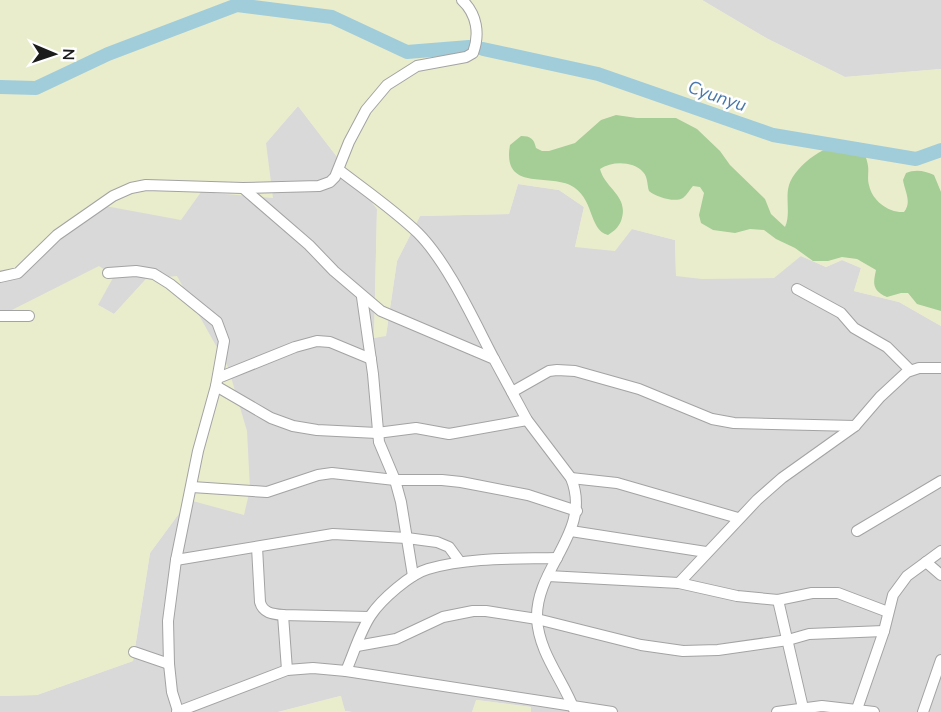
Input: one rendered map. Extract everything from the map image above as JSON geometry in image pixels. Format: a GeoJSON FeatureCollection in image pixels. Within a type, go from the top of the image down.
{"type":"FeatureCollection","features":[{"type":"Feature","properties":{"kind":"street"},"geometry":{"type":"LineString","coordinates":[[0,277],[18,273],[57,235],[113,196],[130,188],[146,185],[243,188],[319,186],[330,182],[339,170],[349,142],[366,110],[387,85],[417,66],[473,54],[476,25],[470,8],[462,0]]}},
{"type":"Feature","properties":{"kind":"street"},"geometry":{"type":"LineString","coordinates":[[339,170],[419,234],[432,251],[458,291],[527,420],[571,478],[575,488],[577,511],[571,531],[538,597],[537,620],[545,654],[574,708]]}},
{"type":"Feature","properties":{"kind":"street"},"geometry":{"type":"LineString","coordinates":[[243,188],[309,244],[362,297],[381,311],[494,359]]}},
{"type":"Feature","properties":{"kind":"street"},"geometry":{"type":"LineString","coordinates":[[108,273],[136,271],[154,274],[217,322],[224,341],[217,382],[198,451],[176,560],[168,621],[169,663],[177,712],[287,670],[313,668],[346,671],[574,708],[612,712]]}},
{"type":"Feature","properties":{"kind":"street"},"geometry":{"type":"LineString","coordinates":[[797,289],[841,313],[854,328],[887,347],[910,370]]}},
{"type":"Feature","properties":{"kind":"street"},"geometry":{"type":"LineString","coordinates":[[362,297],[371,359],[377,433],[395,480],[413,576]]}},
{"type":"Feature","properties":{"kind":"street"},"geometry":{"type":"LineString","coordinates":[[0,316],[29,316]]}},
{"type":"Feature","properties":{"kind":"street"},"geometry":{"type":"LineString","coordinates":[[217,382],[295,347],[317,341],[330,342],[371,359]]}},
{"type":"Feature","properties":{"kind":"street"},"geometry":{"type":"LineString","coordinates":[[679,584],[738,518],[782,478],[855,426],[880,397],[910,370],[941,368]]}},
{"type":"Feature","properties":{"kind":"street"},"geometry":{"type":"LineString","coordinates":[[512,392],[543,373],[566,370],[639,389],[712,419],[734,423],[855,426]]}},
{"type":"Feature","properties":{"kind":"street"},"geometry":{"type":"LineString","coordinates":[[217,382],[271,418],[293,426],[317,430],[377,433],[416,428],[449,434],[527,420]]}},
{"type":"Feature","properties":{"kind":"street"},"geometry":{"type":"LineString","coordinates":[[192,487],[267,492],[318,475],[332,473],[395,480],[461,482],[528,495],[577,511]]}},
{"type":"Feature","properties":{"kind":"street"},"geometry":{"type":"LineString","coordinates":[[571,478],[617,483],[738,518]]}},
{"type":"Feature","properties":{"kind":"street"},"geometry":{"type":"LineString","coordinates":[[857,531],[941,481]]}},
{"type":"Feature","properties":{"kind":"street"},"geometry":{"type":"LineString","coordinates":[[571,531],[706,552]]}},
{"type":"Feature","properties":{"kind":"street"},"geometry":{"type":"LineString","coordinates":[[176,560],[333,534],[407,538],[444,544],[460,562]]}},
{"type":"Feature","properties":{"kind":"street"},"geometry":{"type":"LineString","coordinates":[[257,547],[261,606],[271,614],[369,617]]}},
{"type":"Feature","properties":{"kind":"street"},"geometry":{"type":"LineString","coordinates":[[857,709],[884,631],[893,595],[907,576],[941,551]]}},
{"type":"Feature","properties":{"kind":"street"},"geometry":{"type":"LineString","coordinates":[[346,671],[369,617],[383,600],[413,576],[426,569],[460,562],[557,558]]}},
{"type":"Feature","properties":{"kind":"street"},"geometry":{"type":"LineString","coordinates":[[926,562],[941,575]]}},
{"type":"Feature","properties":{"kind":"street"},"geometry":{"type":"LineString","coordinates":[[548,576],[679,584],[737,596],[778,600],[812,593],[838,593],[888,612]]}},
{"type":"Feature","properties":{"kind":"street"},"geometry":{"type":"LineString","coordinates":[[778,600],[803,708]]}},
{"type":"Feature","properties":{"kind":"street"},"geometry":{"type":"LineString","coordinates":[[357,646],[396,639],[456,613],[486,611],[537,620],[666,650],[705,651],[788,640],[809,634],[884,631]]}},
{"type":"Feature","properties":{"kind":"street"},"geometry":{"type":"LineString","coordinates":[[283,615],[287,670]]}},
{"type":"Feature","properties":{"kind":"street"},"geometry":{"type":"LineString","coordinates":[[134,652],[169,663]]}},
{"type":"Feature","properties":{"kind":"street"},"geometry":{"type":"LineString","coordinates":[[923,712],[941,660]]}},
{"type":"Feature","properties":{"kind":"street"},"geometry":{"type":"LineString","coordinates":[[777,712],[822,706],[874,712]]}},
{"type":"Feature","properties":{"kind":"shaded area"},"geometry":{"type":"Polygon","coordinates":[[[702,0],[941,0],[941,69],[845,77],[768,39],[702,0]]]}},
{"type":"Feature","properties":{"kind":"shaded area"},"geometry":{"type":"Polygon","coordinates":[[[298,106],[377,209],[374,338],[386,335],[397,261],[420,216],[509,214],[518,184],[559,190],[584,207],[575,247],[632,229],[675,240],[676,275],[801,256],[826,267],[842,260],[861,268],[854,291],[899,302],[941,326],[941,712],[531,712],[531,707],[477,700],[472,712],[352,712],[345,711],[340,696],[278,712],[0,712],[0,696],[37,695],[133,661],[150,553],[189,500],[146,279],[114,314],[98,305],[0,316],[0,279],[100,205],[201,192],[266,143],[298,106]]]}},
{"type":"Feature","properties":{"kind":"green space"},"geometry":{"type":"Polygon","coordinates":[[[0,0],[702,0],[768,39],[845,77],[941,69],[941,326],[899,302],[854,291],[861,268],[842,260],[826,267],[801,256],[774,278],[702,279],[676,276],[675,240],[632,229],[615,251],[575,247],[584,207],[559,190],[518,184],[509,214],[420,216],[397,261],[386,336],[374,338],[377,209],[298,106],[266,143],[273,198],[201,192],[181,220],[100,205],[50,249],[0,279],[0,0]]]}},
{"type":"Feature","properties":{"kind":"green space"},"geometry":{"type":"Polygon","coordinates":[[[616,115],[637,118],[676,118],[697,129],[765,199],[771,214],[785,227],[788,217],[788,190],[793,176],[808,160],[839,144],[859,143],[865,154],[871,191],[882,205],[898,212],[904,212],[908,204],[903,180],[906,173],[920,171],[934,175],[941,192],[941,311],[917,304],[908,293],[887,297],[882,294],[875,286],[876,270],[857,259],[842,257],[828,261],[813,261],[764,230],[750,229],[735,233],[713,230],[701,223],[699,215],[704,193],[700,187],[693,186],[680,199],[666,199],[649,191],[646,176],[639,168],[622,163],[605,166],[600,169],[620,199],[623,212],[619,226],[608,235],[597,227],[584,197],[578,190],[560,182],[528,178],[519,175],[513,169],[509,159],[510,145],[521,136],[532,139],[536,148],[549,151],[575,143],[601,120],[616,115]]]}},
{"type":"Feature","properties":{"kind":"green space"},"geometry":{"type":"Polygon","coordinates":[[[99,266],[114,276],[98,305],[114,314],[146,279],[177,276],[228,367],[247,431],[250,489],[244,515],[189,500],[150,553],[133,661],[37,695],[0,696],[0,316],[99,266]]]}},
{"type":"Feature","properties":{"kind":"green space"},"geometry":{"type":"Polygon","coordinates":[[[341,696],[345,711],[352,712],[278,712],[341,696]]]}},
{"type":"Feature","properties":{"kind":"green space"},"geometry":{"type":"Polygon","coordinates":[[[476,700],[531,707],[531,712],[472,712],[476,700]]]}},
{"type":"Feature","properties":{"kind":"waterway","name":"Cyunyu"},"geometry":{"type":"LineString","coordinates":[[0,87],[36,88],[108,54],[237,5],[332,17],[407,52],[469,47]]}},
{"type":"Feature","properties":{"kind":"waterway","name":"Cyunyu"},"geometry":{"type":"LineString","coordinates":[[483,49],[598,74],[773,135],[916,159],[941,150]]}}]}
